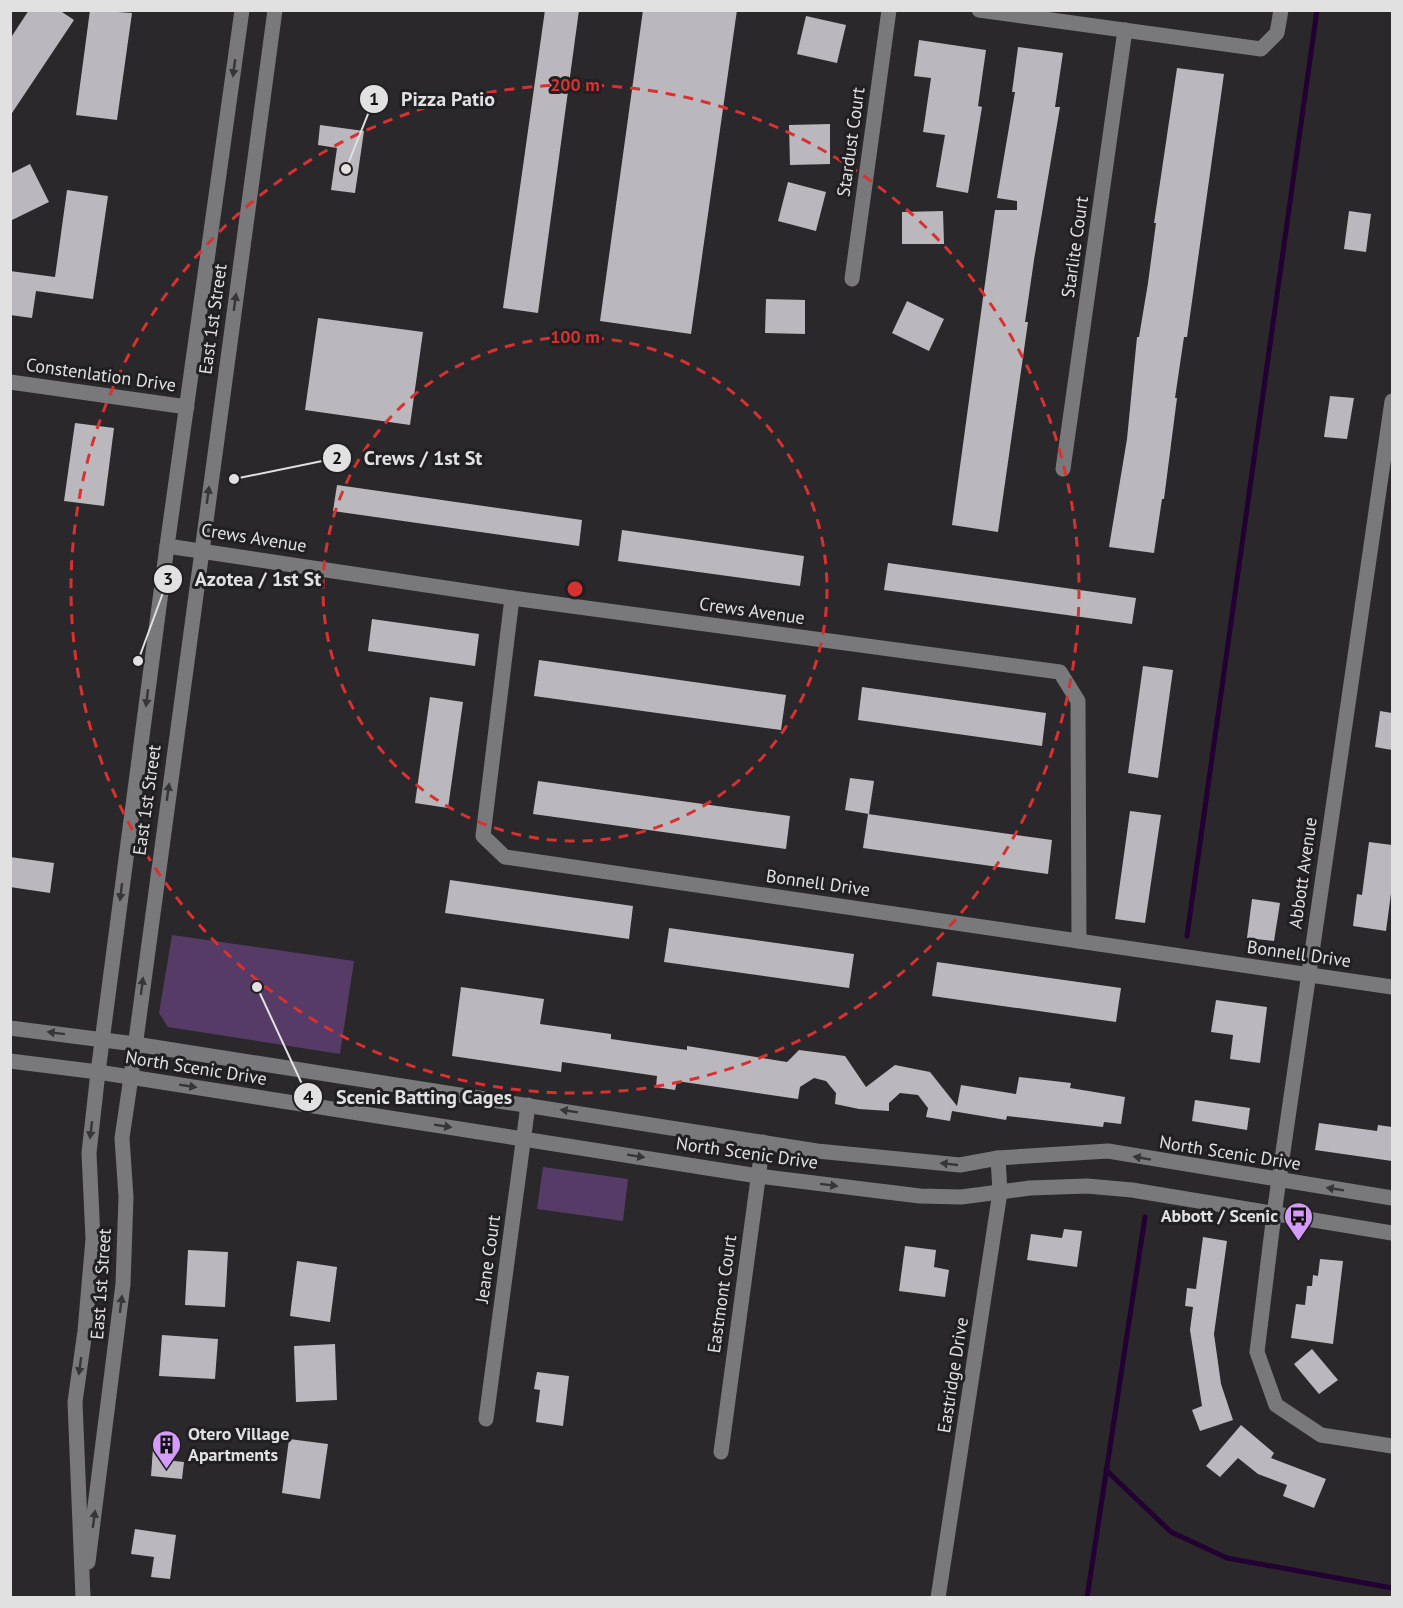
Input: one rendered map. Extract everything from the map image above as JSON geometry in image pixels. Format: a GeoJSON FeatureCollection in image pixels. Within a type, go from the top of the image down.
{"type":"FeatureCollection","features":[{"type":"Feature","properties":{"kind":"street","name":"East 1st Street"},"geometry":{"type":"LineString","coordinates":[[83,1598],[75,1402],[85,1331],[93,1239],[89,1153],[167,546],[242,10]]}},
{"type":"Feature","properties":{"kind":"street","name":"East 1st Street"},"geometry":{"type":"LineString","coordinates":[[83,1598],[123,1284],[126,1197],[122,1138],[275,10]]}},
{"type":"Feature","properties":{"kind":"street","name":"Stardust Court"},"geometry":{"type":"LineString","coordinates":[[852,279],[889,10]]}},
{"type":"Feature","properties":{"kind":"street"},"geometry":{"type":"LineString","coordinates":[[979,10],[1261,49],[1277,33],[1281,10]]}},
{"type":"Feature","properties":{"kind":"street","name":"Starlite Court"},"geometry":{"type":"LineString","coordinates":[[1063,469],[1125,30]]}},
{"type":"Feature","properties":{"kind":"street","name":"Constenlation Drive"},"geometry":{"type":"LineString","coordinates":[[10,382],[187,407]]}},
{"type":"Feature","properties":{"kind":"street","name":"Abbott Avenue"},"geometry":{"type":"LineString","coordinates":[[1392,401],[1277,1180],[1257,1352],[1276,1405],[1321,1435],[1392,1446]]}},
{"type":"Feature","properties":{"kind":"street","name":"Crews Avenue"},"geometry":{"type":"LineString","coordinates":[[167,546],[201,549],[512,598],[1060,672],[1078,700],[1079,941]]}},
{"type":"Feature","properties":{"kind":"street","name":"Bonnell Drive"},"geometry":{"type":"LineString","coordinates":[[512,598],[483,836],[505,857],[1392,987]]}},
{"type":"Feature","properties":{"kind":"street","name":"North Scenic Drive"},"geometry":{"type":"LineString","coordinates":[[10,1028],[135,1044],[818,1151],[960,1165],[998,1158],[1108,1151],[1392,1198]]}},
{"type":"Feature","properties":{"kind":"street","name":"North Scenic Drive"},"geometry":{"type":"LineString","coordinates":[[10,1061],[131,1077],[758,1176],[920,1196],[961,1197],[1030,1188],[1087,1186],[1132,1190],[1392,1233]]}},
{"type":"Feature","properties":{"kind":"street","name":"Jeane Court"},"geometry":{"type":"LineString","coordinates":[[486,1419],[528,1105]]}},
{"type":"Feature","properties":{"kind":"street","name":"Eastmont Court"},"geometry":{"type":"LineString","coordinates":[[721,1452],[763,1142]]}},
{"type":"Feature","properties":{"kind":"street","name":"Eastridge Drive"},"geometry":{"type":"LineString","coordinates":[[938,1598],[1000,1192],[998,1158]]}},
{"type":"Feature","properties":{"kind":"shaded area"},"geometry":{"type":"Polygon","coordinates":[[[172,935],[354,961],[340,1054],[168,1027],[159,1013],[172,935]]]}},
{"type":"Feature","properties":{"kind":"shaded area"},"geometry":{"type":"Polygon","coordinates":[[[543,1167],[628,1179],[623,1221],[537,1209],[543,1167]]]}},
{"type":"Feature","properties":{"kind":"building"},"geometry":{"type":"Polygon","coordinates":[[[29,10],[59,10],[74,20],[10,116],[10,39],[29,10]]]}},
{"type":"Feature","properties":{"kind":"building"},"geometry":{"type":"Polygon","coordinates":[[[90,10],[132,13],[117,120],[76,115],[90,10]]]}},
{"type":"Feature","properties":{"kind":"building"},"geometry":{"type":"Polygon","coordinates":[[[545,10],[579,10],[538,313],[503,308],[545,10]]]}},
{"type":"Feature","properties":{"kind":"building"},"geometry":{"type":"Polygon","coordinates":[[[643,10],[737,10],[691,334],[600,321],[643,10]]]}},
{"type":"Feature","properties":{"kind":"building"},"geometry":{"type":"Polygon","coordinates":[[[806,16],[846,25],[837,63],[797,54],[806,16]]]}},
{"type":"Feature","properties":{"kind":"building"},"geometry":{"type":"Polygon","coordinates":[[[919,40],[986,50],[978,106],[982,107],[968,193],[936,187],[945,135],[923,132],[931,78],[914,76],[919,40]]]}},
{"type":"Feature","properties":{"kind":"building"},"geometry":{"type":"Polygon","coordinates":[[[1018,47],[1063,53],[1055,107],[1060,107],[1034,260],[1025,322],[1028,322],[998,532],[952,525],[995,210],[1017,210],[1017,201],[997,198],[1015,92],[1012,92],[1018,47]]]}},
{"type":"Feature","properties":{"kind":"building"},"geometry":{"type":"Polygon","coordinates":[[[1177,68],[1224,74],[1187,337],[1184,337],[1175,398],[1177,398],[1164,499],[1162,499],[1154,553],[1109,547],[1127,439],[1137,337],[1139,337],[1148,283],[1156,223],[1154,223],[1177,68]]]}},
{"type":"Feature","properties":{"kind":"building"},"geometry":{"type":"Polygon","coordinates":[[[830,124],[830,164],[790,165],[789,125],[830,124]]]}},
{"type":"Feature","properties":{"kind":"building"},"geometry":{"type":"Polygon","coordinates":[[[320,125],[364,131],[355,193],[331,190],[337,148],[318,145],[320,125]]]}},
{"type":"Feature","properties":{"kind":"building"},"geometry":{"type":"Polygon","coordinates":[[[30,164],[49,202],[10,221],[10,174],[30,164]]]}},
{"type":"Feature","properties":{"kind":"building"},"geometry":{"type":"Polygon","coordinates":[[[788,182],[826,192],[816,231],[778,221],[788,182]]]}},
{"type":"Feature","properties":{"kind":"building"},"geometry":{"type":"Polygon","coordinates":[[[67,190],[108,196],[93,299],[36,291],[32,318],[10,315],[10,271],[55,277],[67,190]]]}},
{"type":"Feature","properties":{"kind":"building"},"geometry":{"type":"Polygon","coordinates":[[[943,211],[944,244],[902,244],[902,212],[943,211]]]}},
{"type":"Feature","properties":{"kind":"building"},"geometry":{"type":"Polygon","coordinates":[[[1349,211],[1371,214],[1366,252],[1344,249],[1349,211]]]}},
{"type":"Feature","properties":{"kind":"building"},"geometry":{"type":"Polygon","coordinates":[[[766,299],[805,300],[805,334],[765,333],[766,299]]]}},
{"type":"Feature","properties":{"kind":"building"},"geometry":{"type":"Polygon","coordinates":[[[907,301],[944,319],[929,351],[892,333],[907,301]]]}},
{"type":"Feature","properties":{"kind":"building"},"geometry":{"type":"Polygon","coordinates":[[[318,318],[423,332],[410,425],[305,410],[318,318]]]}},
{"type":"Feature","properties":{"kind":"building"},"geometry":{"type":"Polygon","coordinates":[[[1330,396],[1354,398],[1347,439],[1324,437],[1330,396]]]}},
{"type":"Feature","properties":{"kind":"building"},"geometry":{"type":"Polygon","coordinates":[[[75,423],[114,428],[104,506],[64,501],[75,423]]]}},
{"type":"Feature","properties":{"kind":"building"},"geometry":{"type":"Polygon","coordinates":[[[337,485],[582,520],[579,546],[333,511],[337,485]]]}},
{"type":"Feature","properties":{"kind":"building"},"geometry":{"type":"Polygon","coordinates":[[[622,530],[804,556],[800,586],[618,561],[622,530]]]}},
{"type":"Feature","properties":{"kind":"building"},"geometry":{"type":"Polygon","coordinates":[[[888,563],[1136,598],[1132,624],[884,590],[888,563]]]}},
{"type":"Feature","properties":{"kind":"building"},"geometry":{"type":"Polygon","coordinates":[[[372,619],[479,634],[475,666],[368,651],[372,619]]]}},
{"type":"Feature","properties":{"kind":"building"},"geometry":{"type":"Polygon","coordinates":[[[539,660],[786,695],[781,730],[534,696],[539,660]]]}},
{"type":"Feature","properties":{"kind":"building"},"geometry":{"type":"Polygon","coordinates":[[[1143,666],[1173,670],[1158,778],[1128,773],[1143,666]]]}},
{"type":"Feature","properties":{"kind":"building"},"geometry":{"type":"Polygon","coordinates":[[[862,687],[1046,713],[1042,746],[858,720],[862,687]]]}},
{"type":"Feature","properties":{"kind":"building"},"geometry":{"type":"Polygon","coordinates":[[[430,697],[463,702],[448,808],[415,803],[430,697]]]}},
{"type":"Feature","properties":{"kind":"building"},"geometry":{"type":"Polygon","coordinates":[[[1380,711],[1392,713],[1392,750],[1375,747],[1380,711]]]}},
{"type":"Feature","properties":{"kind":"building"},"geometry":{"type":"Polygon","coordinates":[[[850,778],[874,781],[869,814],[845,810],[850,778]]]}},
{"type":"Feature","properties":{"kind":"building"},"geometry":{"type":"Polygon","coordinates":[[[538,781],[790,816],[786,849],[533,814],[538,781]]]}},
{"type":"Feature","properties":{"kind":"building"},"geometry":{"type":"Polygon","coordinates":[[[1130,811],[1161,815],[1145,923],[1115,919],[1130,811]]]}},
{"type":"Feature","properties":{"kind":"building"},"geometry":{"type":"Polygon","coordinates":[[[868,814],[1052,840],[1048,874],[863,848],[868,814]]]}},
{"type":"Feature","properties":{"kind":"building"},"geometry":{"type":"Polygon","coordinates":[[[1369,842],[1392,845],[1392,886],[1386,931],[1353,926],[1357,894],[1362,895],[1369,842]]]}},
{"type":"Feature","properties":{"kind":"building"},"geometry":{"type":"Polygon","coordinates":[[[10,857],[54,863],[50,893],[10,887],[10,857]]]}},
{"type":"Feature","properties":{"kind":"building"},"geometry":{"type":"Polygon","coordinates":[[[450,880],[633,906],[629,939],[445,913],[450,880]]]}},
{"type":"Feature","properties":{"kind":"building"},"geometry":{"type":"Polygon","coordinates":[[[1252,899],[1280,903],[1274,941],[1247,938],[1252,899]]]}},
{"type":"Feature","properties":{"kind":"building"},"geometry":{"type":"Polygon","coordinates":[[[669,928],[854,954],[849,988],[664,962],[669,928]]]}},
{"type":"Feature","properties":{"kind":"building"},"geometry":{"type":"Polygon","coordinates":[[[937,962],[1121,988],[1116,1022],[932,996],[937,962]]]}},
{"type":"Feature","properties":{"kind":"building"},"geometry":{"type":"Polygon","coordinates":[[[461,987],[544,999],[540,1024],[611,1034],[611,1039],[687,1050],[687,1046],[787,1062],[799,1050],[845,1056],[866,1087],[895,1065],[930,1072],[957,1106],[961,1085],[1016,1094],[1019,1077],[1071,1083],[1070,1088],[1125,1097],[1121,1124],[1104,1122],[1103,1127],[1007,1116],[1006,1120],[952,1111],[950,1121],[926,1117],[928,1108],[918,1095],[900,1093],[889,1103],[889,1111],[859,1109],[835,1104],[836,1093],[826,1081],[814,1078],[800,1087],[798,1099],[677,1081],[675,1090],[656,1087],[657,1076],[562,1062],[561,1072],[452,1056],[461,987]]]}},
{"type":"Feature","properties":{"kind":"building"},"geometry":{"type":"Polygon","coordinates":[[[1216,1000],[1267,1007],[1260,1063],[1230,1059],[1233,1035],[1211,1032],[1216,1000]]]}},
{"type":"Feature","properties":{"kind":"building"},"geometry":{"type":"Polygon","coordinates":[[[1195,1100],[1250,1108],[1247,1130],[1192,1121],[1195,1100]]]}},
{"type":"Feature","properties":{"kind":"building"},"geometry":{"type":"Polygon","coordinates":[[[1319,1123],[1377,1131],[1378,1125],[1392,1127],[1392,1161],[1315,1150],[1319,1123]]]}},
{"type":"Feature","properties":{"kind":"building"},"geometry":{"type":"Polygon","coordinates":[[[1064,1229],[1082,1231],[1077,1267],[1027,1260],[1031,1234],[1062,1238],[1064,1229]]]}},
{"type":"Feature","properties":{"kind":"building"},"geometry":{"type":"Polygon","coordinates":[[[1203,1237],[1227,1241],[1214,1334],[1221,1384],[1233,1420],[1200,1431],[1192,1410],[1202,1406],[1190,1330],[1193,1307],[1185,1306],[1187,1288],[1196,1289],[1203,1237]]]}},
{"type":"Feature","properties":{"kind":"building"},"geometry":{"type":"Polygon","coordinates":[[[905,1246],[936,1250],[934,1267],[949,1270],[945,1297],[899,1291],[905,1246]]]}},
{"type":"Feature","properties":{"kind":"building"},"geometry":{"type":"Polygon","coordinates":[[[188,1250],[228,1252],[225,1307],[185,1305],[188,1250]]]}},
{"type":"Feature","properties":{"kind":"building"},"geometry":{"type":"Polygon","coordinates":[[[1320,1259],[1343,1261],[1333,1344],[1291,1338],[1296,1304],[1305,1305],[1307,1286],[1312,1286],[1313,1275],[1318,1276],[1320,1259]]]}},
{"type":"Feature","properties":{"kind":"building"},"geometry":{"type":"Polygon","coordinates":[[[297,1261],[337,1267],[330,1322],[290,1316],[297,1261]]]}},
{"type":"Feature","properties":{"kind":"building"},"geometry":{"type":"Polygon","coordinates":[[[162,1335],[218,1339],[215,1379],[159,1376],[162,1335]]]}},
{"type":"Feature","properties":{"kind":"building"},"geometry":{"type":"Polygon","coordinates":[[[335,1344],[337,1400],[296,1402],[294,1346],[335,1344]]]}},
{"type":"Feature","properties":{"kind":"building"},"geometry":{"type":"Polygon","coordinates":[[[1312,1349],[1338,1380],[1319,1394],[1294,1364],[1312,1349]]]}},
{"type":"Feature","properties":{"kind":"building"},"geometry":{"type":"Polygon","coordinates":[[[537,1372],[569,1376],[563,1426],[536,1422],[540,1390],[534,1389],[537,1372]]]}},
{"type":"Feature","properties":{"kind":"building"},"geometry":{"type":"Polygon","coordinates":[[[1241,1425],[1274,1453],[1271,1458],[1326,1479],[1314,1508],[1283,1496],[1287,1485],[1258,1474],[1238,1458],[1220,1477],[1206,1466],[1241,1425]]]}},
{"type":"Feature","properties":{"kind":"building"},"geometry":{"type":"Polygon","coordinates":[[[289,1439],[328,1444],[320,1499],[282,1493],[289,1439]]]}},
{"type":"Feature","properties":{"kind":"building","name":"Otero Village Apartments"},"geometry":{"type":"Polygon","coordinates":[[[153,1448],[175,1450],[174,1461],[184,1462],[182,1479],[151,1476],[153,1448]]]}},
{"type":"Feature","properties":{"kind":"building"},"geometry":{"type":"Polygon","coordinates":[[[135,1529],[176,1535],[170,1579],[151,1577],[154,1557],[131,1554],[135,1529]]]}},
{"type":"Feature","properties":{"kind":"waterway"},"geometry":{"type":"LineString","coordinates":[[1187,936],[1317,10]]}},
{"type":"Feature","properties":{"kind":"waterway"},"geometry":{"type":"LineString","coordinates":[[1087,1598],[1145,1217]]}},
{"type":"Feature","properties":{"kind":"waterway"},"geometry":{"type":"LineString","coordinates":[[1106,1470],[1171,1532],[1227,1558],[1392,1588]]}},
{"type":"Feature","properties":{"kind":"place","name":"Pizza Patio"},"geometry":{"type":"Point","coordinates":[346,169]}},
{"type":"Feature","properties":{"kind":"place","name":"Crews / 1st St"},"geometry":{"type":"Point","coordinates":[234,479]}},
{"type":"Feature","properties":{"kind":"place","name":"Azotea / 1st St"},"geometry":{"type":"Point","coordinates":[138,661]}},
{"type":"Feature","properties":{"kind":"place","name":"Scenic Batting Cages"},"geometry":{"type":"Point","coordinates":[257,987]}},
{"type":"Feature","properties":{"kind":"place","name":"Abbott / Scenic"},"geometry":{"type":"Point","coordinates":[1299,1242]}},
{"type":"Feature","properties":{"kind":"place","name":"Otero Village Apartments"},"geometry":{"type":"Point","coordinates":[167,1470]}}]}
